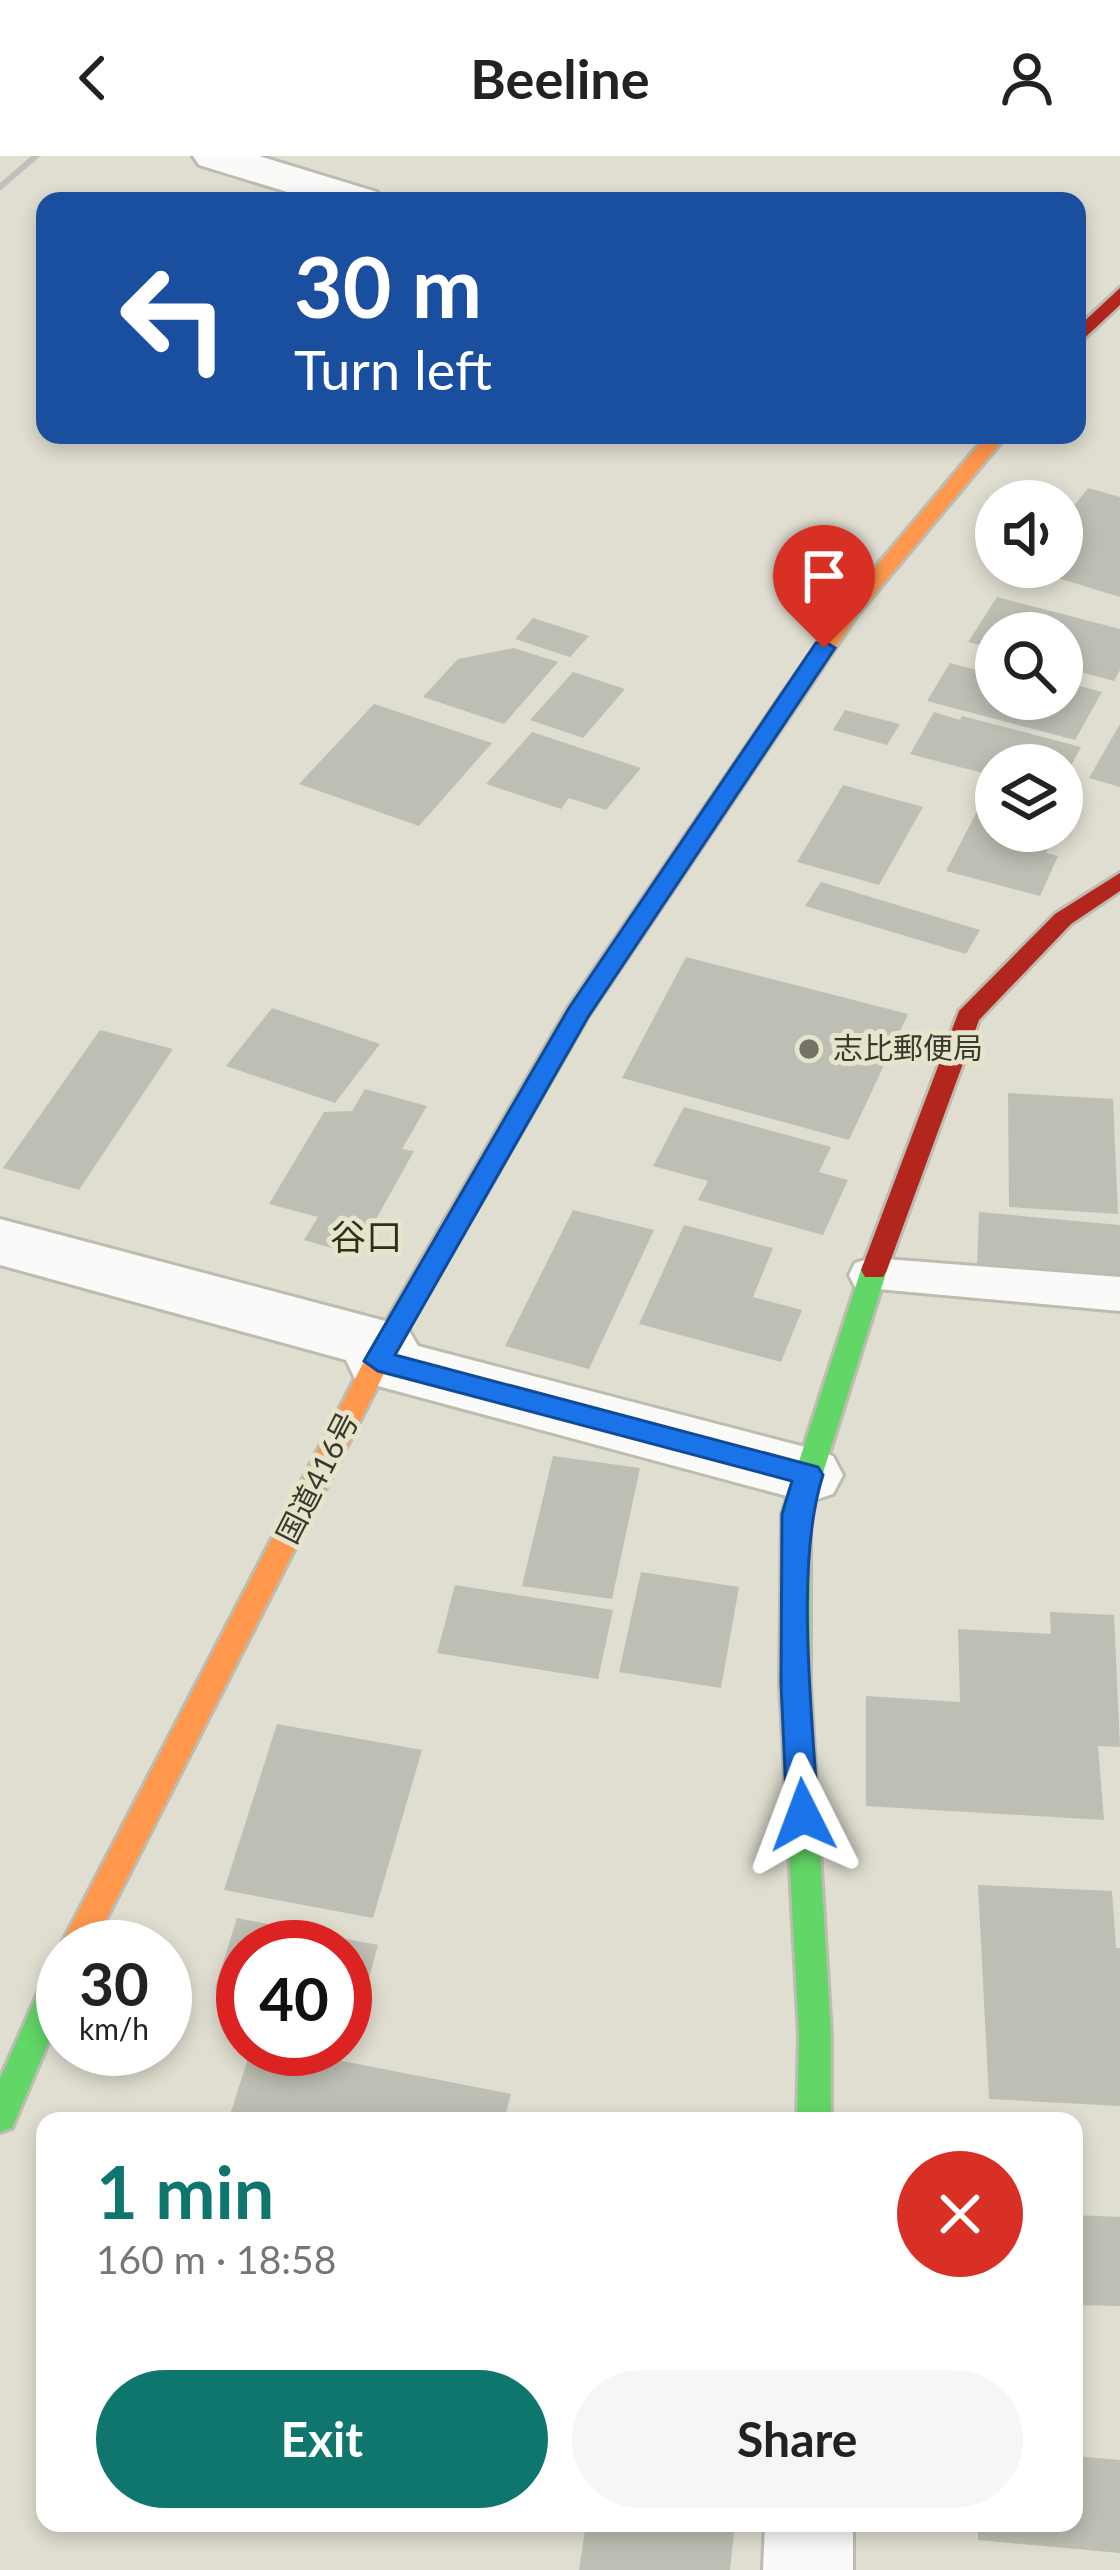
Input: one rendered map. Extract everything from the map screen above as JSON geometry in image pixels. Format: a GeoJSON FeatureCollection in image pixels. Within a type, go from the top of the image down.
{"type":"FeatureCollection","features":[{"type":"Feature","properties":{"kind":"main road","name":"国道416号"},"geometry":{"type":"LineString","coordinates":[[90,1920],[381,1354],[578,1014],[848,611],[989,444]]}},
{"type":"Feature","properties":{"kind":"main road"},"geometry":{"type":"LineString","coordinates":[[814,2112],[815,2035],[796,1684],[796,1514],[872,1275],[968,1018],[1063,920],[1120,880]]}},
{"type":"Feature","properties":{"kind":"main road"},"geometry":{"type":"LineString","coordinates":[[0,2117],[36,2034]]}},
{"type":"Feature","properties":{"kind":"street"},"geometry":{"type":"LineString","coordinates":[[214,156],[332,192]]}},
{"type":"Feature","properties":{"kind":"street"},"geometry":{"type":"LineString","coordinates":[[0,1242],[808,1475]]}},
{"type":"Feature","properties":{"kind":"street"},"geometry":{"type":"LineString","coordinates":[[808,2570],[809,2532]]}},
{"type":"Feature","properties":{"kind":"lane"},"geometry":{"type":"LineString","coordinates":[[872,1275],[1117,1297]]}},
{"type":"Feature","properties":{"kind":"building"},"geometry":{"type":"Polygon","coordinates":[[[1088,488],[1120,497],[1120,597],[1083,586],[1083,495],[1088,488]]]}},
{"type":"Feature","properties":{"kind":"building"},"geometry":{"type":"Polygon","coordinates":[[[997,597],[1055,612],[987,612],[997,597]]]}},
{"type":"Feature","properties":{"kind":"building"},"geometry":{"type":"Polygon","coordinates":[[[533,618],[589,636],[570,657],[515,639],[533,618]]]}},
{"type":"Feature","properties":{"kind":"building"},"geometry":{"type":"Polygon","coordinates":[[[1083,619],[1120,629],[1120,670],[1114,681],[1083,673],[1083,619]]]}},
{"type":"Feature","properties":{"kind":"building"},"geometry":{"type":"Polygon","coordinates":[[[514,648],[558,662],[504,724],[423,697],[458,659],[514,648]]]}},
{"type":"Feature","properties":{"kind":"building"},"geometry":{"type":"Polygon","coordinates":[[[950,663],[975,670],[975,714],[927,701],[950,663]]]}},
{"type":"Feature","properties":{"kind":"building"},"geometry":{"type":"Polygon","coordinates":[[[573,672],[625,689],[583,738],[530,720],[573,672]]]}},
{"type":"Feature","properties":{"kind":"building"},"geometry":{"type":"Polygon","coordinates":[[[1083,687],[1102,692],[1075,740],[999,720],[1083,720],[1083,687]]]}},
{"type":"Feature","properties":{"kind":"building"},"geometry":{"type":"Polygon","coordinates":[[[374,704],[492,743],[419,826],[299,784],[374,704]]]}},
{"type":"Feature","properties":{"kind":"building"},"geometry":{"type":"Polygon","coordinates":[[[845,710],[900,724],[887,745],[833,730],[845,710]]]}},
{"type":"Feature","properties":{"kind":"building"},"geometry":{"type":"Polygon","coordinates":[[[934,712],[1069,744],[975,744],[975,771],[910,754],[934,712]]]}},
{"type":"Feature","properties":{"kind":"building"},"geometry":{"type":"Polygon","coordinates":[[[1120,724],[1120,787],[1089,778],[1120,724]]]}},
{"type":"Feature","properties":{"kind":"building"},"geometry":{"type":"Polygon","coordinates":[[[532,732],[641,768],[606,810],[569,798],[561,809],[486,784],[532,732]]]}},
{"type":"Feature","properties":{"kind":"building"},"geometry":{"type":"Polygon","coordinates":[[[843,785],[923,807],[879,885],[797,862],[843,785]]]}},
{"type":"Feature","properties":{"kind":"building"},"geometry":{"type":"Polygon","coordinates":[[[975,815],[975,852],[1058,856],[1040,896],[946,871],[975,815]]]}},
{"type":"Feature","properties":{"kind":"building"},"geometry":{"type":"Polygon","coordinates":[[[821,882],[980,930],[966,954],[805,906],[821,882]]]}},
{"type":"Feature","properties":{"kind":"building"},"geometry":{"type":"Polygon","coordinates":[[[686,957],[908,1014],[849,1140],[622,1078],[686,957]]]}},
{"type":"Feature","properties":{"kind":"building"},"geometry":{"type":"Polygon","coordinates":[[[272,1008],[380,1044],[335,1103],[226,1066],[272,1008]]]}},
{"type":"Feature","properties":{"kind":"building"},"geometry":{"type":"Polygon","coordinates":[[[100,1030],[173,1049],[79,1190],[3,1168],[100,1030]]]}},
{"type":"Feature","properties":{"kind":"building"},"geometry":{"type":"Polygon","coordinates":[[[365,1089],[427,1106],[402,1149],[414,1151],[356,1255],[304,1240],[318,1217],[269,1204],[324,1112],[352,1111],[365,1089]]]}},
{"type":"Feature","properties":{"kind":"building"},"geometry":{"type":"Polygon","coordinates":[[[1008,1093],[1113,1099],[1118,1214],[1009,1207],[1008,1093]]]}},
{"type":"Feature","properties":{"kind":"building"},"geometry":{"type":"Polygon","coordinates":[[[684,1107],[831,1147],[819,1172],[848,1180],[823,1235],[698,1200],[708,1181],[653,1166],[684,1107]]]}},
{"type":"Feature","properties":{"kind":"building"},"geometry":{"type":"Polygon","coordinates":[[[573,1210],[654,1230],[589,1369],[505,1346],[573,1210]]]}},
{"type":"Feature","properties":{"kind":"building"},"geometry":{"type":"Polygon","coordinates":[[[979,1212],[1120,1225],[1120,1280],[977,1266],[979,1212]]]}},
{"type":"Feature","properties":{"kind":"building"},"geometry":{"type":"Polygon","coordinates":[[[684,1225],[773,1248],[753,1297],[802,1310],[781,1362],[639,1324],[684,1225]]]}},
{"type":"Feature","properties":{"kind":"building"},"geometry":{"type":"Polygon","coordinates":[[[553,1456],[640,1468],[612,1599],[522,1586],[553,1456]]]}},
{"type":"Feature","properties":{"kind":"building"},"geometry":{"type":"Polygon","coordinates":[[[641,1572],[739,1587],[721,1688],[619,1672],[641,1572]]]}},
{"type":"Feature","properties":{"kind":"building"},"geometry":{"type":"Polygon","coordinates":[[[455,1585],[613,1610],[598,1679],[437,1653],[455,1585]]]}},
{"type":"Feature","properties":{"kind":"building"},"geometry":{"type":"Polygon","coordinates":[[[1050,1612],[1114,1615],[1120,1747],[1098,1746],[1104,1820],[866,1806],[866,1696],[960,1702],[958,1629],[1051,1634],[1050,1612]]]}},
{"type":"Feature","properties":{"kind":"building"},"geometry":{"type":"Polygon","coordinates":[[[277,1724],[422,1750],[373,1918],[224,1890],[277,1724]]]}},
{"type":"Feature","properties":{"kind":"building"},"geometry":{"type":"Polygon","coordinates":[[[978,1885],[1112,1891],[1116,1948],[1120,1948],[1120,2106],[989,2099],[978,1885]]]}},
{"type":"Feature","properties":{"kind":"building"},"geometry":{"type":"Polygon","coordinates":[[[372,2067],[511,2094],[506,2112],[231,2112],[242,2076],[372,2076],[372,2067]]]}},
{"type":"Feature","properties":{"kind":"building"},"geometry":{"type":"Polygon","coordinates":[[[1083,2215],[1120,2217],[1120,2306],[1083,2305],[1083,2215]]]}},
{"type":"Feature","properties":{"kind":"building"},"geometry":{"type":"Polygon","coordinates":[[[1083,2457],[1120,2460],[1120,2553],[978,2540],[978,2532],[1083,2532],[1083,2457]]]}},
{"type":"Feature","properties":{"kind":"building"},"geometry":{"type":"Polygon","coordinates":[[[585,2532],[734,2532],[730,2570],[579,2570],[585,2532]]]}},
{"type":"Feature","properties":{"kind":"railway"},"geometry":{"type":"LineString","coordinates":[[0,187],[36,156]]}},
{"type":"Feature","properties":{"kind":"traffic: fast"},"geometry":{"type":"LineString","coordinates":[[433,1263],[577,1014],[790,699]]}},
{"type":"Feature","properties":{"kind":"traffic: fast"},"geometry":{"type":"LineString","coordinates":[[814,2112],[815,2035],[795,1684],[796,1514],[874,1270]]}},
{"type":"Feature","properties":{"kind":"traffic: fast"},"geometry":{"type":"LineString","coordinates":[[0,2117],[36,2034]]}},
{"type":"Feature","properties":{"kind":"traffic: slow"},"geometry":{"type":"LineString","coordinates":[[790,699],[849,611],[989,444]]}},
{"type":"Feature","properties":{"kind":"traffic: slow"},"geometry":{"type":"LineString","coordinates":[[90,1920],[385,1346],[433,1263]]}},
{"type":"Feature","properties":{"kind":"traffic: jam"},"geometry":{"type":"LineString","coordinates":[[1086,330],[1120,294]]}},
{"type":"Feature","properties":{"kind":"traffic: jam"},"geometry":{"type":"LineString","coordinates":[[874,1270],[968,1017],[1063,919],[1120,880]]}},
{"type":"Feature","properties":{"kind":"place","name":"志比郵便局"},"geometry":{"type":"Point","coordinates":[809,1049]}},
{"type":"Feature","properties":{"kind":"district","name":"谷口"},"geometry":{"type":"Point","coordinates":[366,1237]}},
{"type":"Feature","properties":{"kind":"route"},"geometry":{"type":"LineString","coordinates":[[803,1815],[796,1684],[796,1514],[808,1475],[378,1361],[578,1014],[824,648]]}}]}
